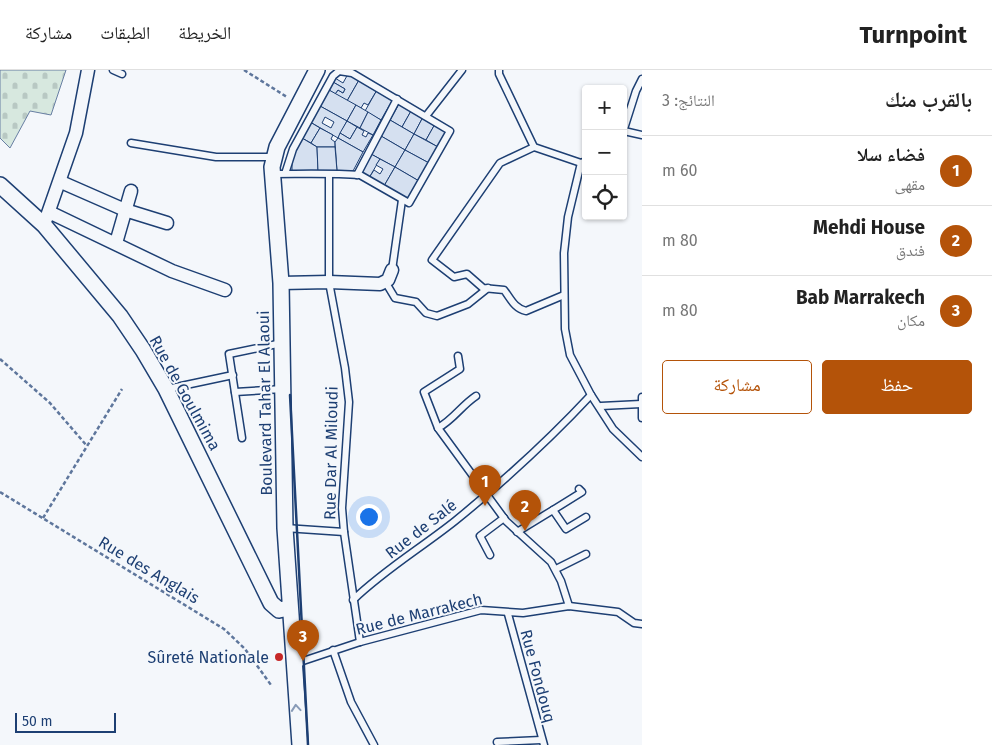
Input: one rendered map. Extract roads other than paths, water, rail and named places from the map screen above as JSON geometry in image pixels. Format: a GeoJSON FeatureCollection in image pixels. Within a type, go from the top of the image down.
{"type":"FeatureCollection","features":[{"type":"Feature","properties":{"kind":"street"},"geometry":{"type":"LineString","coordinates":[[88,70],[76,133],[47,219],[116,243],[172,271],[226,290]]}},
{"type":"Feature","properties":{"kind":"street","name":"Boulevard Tahar El Alaoui"},"geometry":{"type":"LineString","coordinates":[[300,745],[284,528],[281,283],[278,174],[274,157],[317,70]]}},
{"type":"Feature","properties":{"kind":"street"},"geometry":{"type":"LineString","coordinates":[[61,182],[125,210],[167,223]]}},
{"type":"Feature","properties":{"kind":"street","name":"Rue de Goulmima"},"geometry":{"type":"LineString","coordinates":[[0,185],[47,219],[120,316],[166,389],[271,603],[278,610],[289,608]]}},
{"type":"Feature","properties":{"kind":"street"},"geometry":{"type":"LineString","coordinates":[[116,243],[131,191]]}},
{"type":"Feature","properties":{"kind":"street"},"geometry":{"type":"LineString","coordinates":[[281,283],[386,283],[392,270]]}},
{"type":"Feature","properties":{"kind":"lane"},"geometry":{"type":"LineString","coordinates":[[113,70],[122,74]]}},
{"type":"Feature","properties":{"kind":"lane"},"geometry":{"type":"LineString","coordinates":[[426,116],[462,70]]}},
{"type":"Feature","properties":{"kind":"lane"},"geometry":{"type":"LineString","coordinates":[[498,71],[534,147]]}},
{"type":"Feature","properties":{"kind":"lane"},"geometry":{"type":"LineString","coordinates":[[337,72],[348,72],[426,116],[448,129],[450,133],[413,200],[409,203],[357,175],[278,174],[337,72]]}},
{"type":"Feature","properties":{"kind":"lane"},"geometry":{"type":"LineString","coordinates":[[625,130],[636,91],[642,80]]}},
{"type":"Feature","properties":{"kind":"lane"},"geometry":{"type":"LineString","coordinates":[[357,175],[397,99]]}},
{"type":"Feature","properties":{"kind":"lane"},"geometry":{"type":"LineString","coordinates":[[627,132],[642,135]]}},
{"type":"Feature","properties":{"kind":"lane"},"geometry":{"type":"LineString","coordinates":[[131,143],[216,157],[274,157]]}},
{"type":"Feature","properties":{"kind":"lane"},"geometry":{"type":"LineString","coordinates":[[564,295],[526,311],[514,305],[504,290],[481,286],[466,274],[457,277],[449,274],[433,262],[432,257],[500,163],[534,147],[582,161]]}},
{"type":"Feature","properties":{"kind":"lane"},"geometry":{"type":"LineString","coordinates":[[582,169],[568,217],[564,253],[564,295],[570,355],[613,429],[642,457]]}},
{"type":"Feature","properties":{"kind":"lane","name":"Rue Dar Al Miloudi"},"geometry":{"type":"LineString","coordinates":[[329,175],[329,282],[345,368],[349,402],[342,508],[352,600],[360,642]]}},
{"type":"Feature","properties":{"kind":"lane"},"geometry":{"type":"LineString","coordinates":[[392,270],[402,200]]}},
{"type":"Feature","properties":{"kind":"lane"},"geometry":{"type":"LineString","coordinates":[[386,283],[395,298],[416,302],[426,313],[437,316],[468,304],[488,288]]}},
{"type":"Feature","properties":{"kind":"lane"},"geometry":{"type":"LineString","coordinates":[[242,438],[230,354],[282,342]]}},
{"type":"Feature","properties":{"kind":"lane"},"geometry":{"type":"LineString","coordinates":[[458,356],[460,369],[424,392],[438,428],[488,493],[504,518],[551,562],[556,570],[569,606]]}},
{"type":"Feature","properties":{"kind":"lane"},"geometry":{"type":"LineString","coordinates":[[166,389],[233,375]]}},
{"type":"Feature","properties":{"kind":"lane"},"geometry":{"type":"LineString","coordinates":[[235,392],[282,389]]}},
{"type":"Feature","properties":{"kind":"lane","name":"Rue de Salé"},"geometry":{"type":"LineString","coordinates":[[352,600],[373,581],[409,557],[488,493],[592,395]]}},
{"type":"Feature","properties":{"kind":"lane"},"geometry":{"type":"LineString","coordinates":[[438,428],[452,420],[465,404],[476,396]]}},
{"type":"Feature","properties":{"kind":"lane"},"geometry":{"type":"LineString","coordinates":[[601,406],[642,401],[642,418]]}},
{"type":"Feature","properties":{"kind":"lane"},"geometry":{"type":"LineString","coordinates":[[517,532],[582,492],[580,489]]}},
{"type":"Feature","properties":{"kind":"lane"},"geometry":{"type":"LineString","coordinates":[[553,510],[566,529],[586,517]]}},
{"type":"Feature","properties":{"kind":"lane"},"geometry":{"type":"LineString","coordinates":[[490,555],[480,536],[504,518]]}},
{"type":"Feature","properties":{"kind":"lane"},"geometry":{"type":"LineString","coordinates":[[284,528],[344,532]]}},
{"type":"Feature","properties":{"kind":"lane"},"geometry":{"type":"LineString","coordinates":[[556,570],[586,554]]}},
{"type":"Feature","properties":{"kind":"lane","name":"Rue de Marrakech"},"geometry":{"type":"LineString","coordinates":[[293,670],[303,661],[333,650],[482,610],[508,614],[569,606],[618,612],[634,623],[642,624]]}},
{"type":"Feature","properties":{"kind":"lane","name":"Rue Fondouq"},"geometry":{"type":"LineString","coordinates":[[508,614],[543,742]]}},
{"type":"Feature","properties":{"kind":"lane"},"geometry":{"type":"LineString","coordinates":[[333,650],[350,702],[374,745]]}},
{"type":"Feature","properties":{"kind":"lane"},"geometry":{"type":"LineString","coordinates":[[497,742],[543,742]]}},
{"type":"Feature","properties":{"kind":"place","name":"فضاء سلا"},"geometry":{"type":"Point","coordinates":[485,506]}},
{"type":"Feature","properties":{"kind":"place","name":"Mehdi House"},"geometry":{"type":"Point","coordinates":[525,531]}},
{"type":"Feature","properties":{"kind":"place","name":"Sûreté Nationale"},"geometry":{"type":"Point","coordinates":[279,657]}},
{"type":"Feature","properties":{"kind":"place","name":"Bab Marrakech"},"geometry":{"type":"Point","coordinates":[303,661]}}]}
